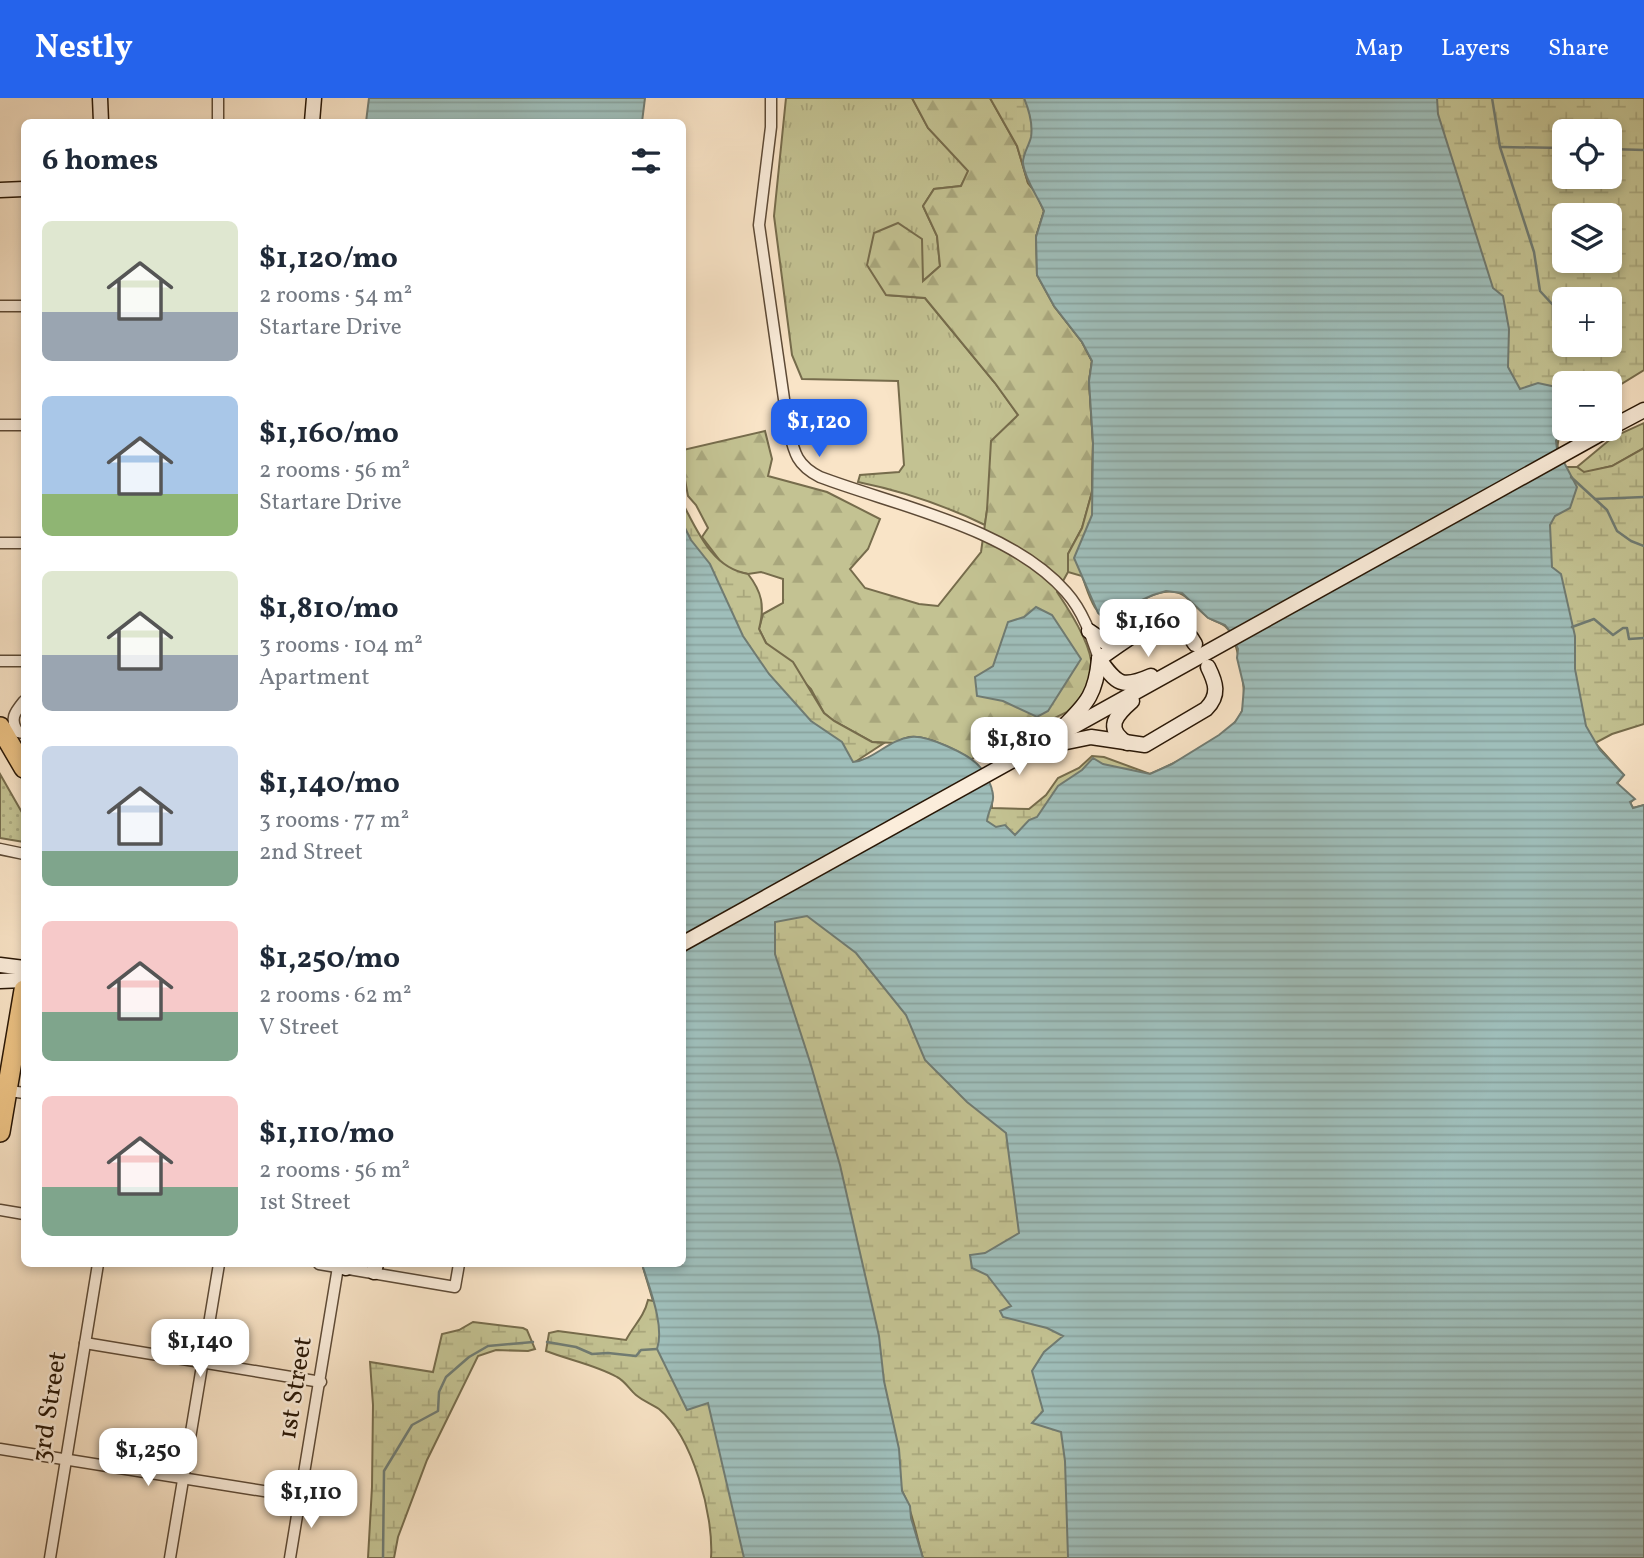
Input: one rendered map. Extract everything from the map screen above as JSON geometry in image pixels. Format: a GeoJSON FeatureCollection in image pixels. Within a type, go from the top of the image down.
{"type":"FeatureCollection","features":[{"type":"Feature","properties":{"kind":"highway"},"geometry":{"type":"LineString","coordinates":[[3,728],[21,762]]}},
{"type":"Feature","properties":{"kind":"highway"},"geometry":{"type":"LineString","coordinates":[[0,1132],[10,1091],[21,1012]]}},
{"type":"Feature","properties":{"kind":"main road"},"geometry":{"type":"LineString","coordinates":[[100,98],[101,119]]}},
{"type":"Feature","properties":{"kind":"main road"},"geometry":{"type":"LineString","coordinates":[[312,119],[314,98]]}},
{"type":"Feature","properties":{"kind":"main road"},"geometry":{"type":"LineString","coordinates":[[0,190],[21,190]]}},
{"type":"Feature","properties":{"kind":"main road"},"geometry":{"type":"LineString","coordinates":[[1622,421],[1644,410]]}},
{"type":"Feature","properties":{"kind":"main road"},"geometry":{"type":"LineString","coordinates":[[686,942],[1586,441]]}},
{"type":"Feature","properties":{"kind":"main road"},"geometry":{"type":"LineString","coordinates":[[1033,749],[1083,738],[1145,745],[1206,709],[1216,692],[1216,685],[1180,625],[1169,621],[1137,634],[1099,659]]}},
{"type":"Feature","properties":{"kind":"main road"},"geometry":{"type":"LineString","coordinates":[[1089,631],[1109,642],[1137,634]]}},
{"type":"Feature","properties":{"kind":"main road"},"geometry":{"type":"LineString","coordinates":[[1099,659],[1114,680],[1123,684],[1138,681],[1199,657]]}},
{"type":"Feature","properties":{"kind":"main road"},"geometry":{"type":"LineString","coordinates":[[1033,749],[1083,708],[1096,686],[1099,659]]}},
{"type":"Feature","properties":{"kind":"main road"},"geometry":{"type":"LineString","coordinates":[[1126,743],[1115,733],[1115,720],[1125,707],[1153,683]]}},
{"type":"Feature","properties":{"kind":"main road"},"geometry":{"type":"LineString","coordinates":[[0,965],[21,968]]}},
{"type":"Feature","properties":{"kind":"main road"},"geometry":{"type":"LineString","coordinates":[[0,981],[21,980]]}},
{"type":"Feature","properties":{"kind":"street"},"geometry":{"type":"LineString","coordinates":[[218,98],[218,119]]}},
{"type":"Feature","properties":{"kind":"street"},"geometry":{"type":"LineString","coordinates":[[771,98],[771,127],[759,225],[788,427],[798,459],[804,468],[820,478],[928,513],[975,532],[1024,558],[1066,592],[1083,616],[1099,659]]}},
{"type":"Feature","properties":{"kind":"street"},"geometry":{"type":"LineString","coordinates":[[0,306],[21,306]]}},
{"type":"Feature","properties":{"kind":"street"},"geometry":{"type":"LineString","coordinates":[[0,425],[21,425]]}},
{"type":"Feature","properties":{"kind":"street"},"geometry":{"type":"LineString","coordinates":[[0,543],[21,542]]}},
{"type":"Feature","properties":{"kind":"street"},"geometry":{"type":"LineString","coordinates":[[0,661],[21,661]]}},
{"type":"Feature","properties":{"kind":"street"},"geometry":{"type":"LineString","coordinates":[[21,706],[3,728],[21,732]]}},
{"type":"Feature","properties":{"kind":"street"},"geometry":{"type":"LineString","coordinates":[[0,849],[21,853]]}},
{"type":"Feature","properties":{"kind":"street"},"geometry":{"type":"LineString","coordinates":[[0,1210],[21,1214]]}},
{"type":"Feature","properties":{"kind":"street","name":"3rd Street"},"geometry":{"type":"LineString","coordinates":[[50,1558],[98,1267]]}},
{"type":"Feature","properties":{"kind":"street"},"geometry":{"type":"LineString","coordinates":[[170,1558],[218,1267]]}},
{"type":"Feature","properties":{"kind":"street","name":"1st Street"},"geometry":{"type":"LineString","coordinates":[[290,1558],[321,1382],[346,1267]]}},
{"type":"Feature","properties":{"kind":"street"},"geometry":{"type":"LineString","coordinates":[[375,1268],[454,1287],[457,1267]]}},
{"type":"Feature","properties":{"kind":"street"},"geometry":{"type":"LineString","coordinates":[[85,1343],[321,1382]]}},
{"type":"Feature","properties":{"kind":"street"},"geometry":{"type":"LineString","coordinates":[[0,1449],[301,1497]]}},
{"type":"Feature","properties":{"kind":"green space"},"geometry":{"type":"Polygon","coordinates":[[[786,98],[912,98],[928,128],[969,171],[961,186],[934,189],[923,206],[937,236],[940,266],[922,282],[886,295],[925,298],[1018,415],[987,510],[985,525],[923,499],[858,482],[860,475],[899,472],[904,465],[898,381],[802,379],[792,355],[774,216],[786,98]]]}},
{"type":"Feature","properties":{"kind":"green space"},"geometry":{"type":"Polygon","coordinates":[[[912,98],[990,98],[1017,146],[1028,183],[1044,211],[1036,237],[1054,306],[1082,342],[1092,361],[1089,381],[1093,443],[1092,492],[1082,528],[1068,554],[1068,572],[1057,592],[1086,644],[1092,667],[1091,676],[1078,700],[1067,712],[970,760],[934,741],[911,737],[896,743],[872,742],[824,713],[811,689],[766,643],[759,629],[763,614],[783,603],[783,579],[761,572],[748,574],[734,571],[724,566],[702,537],[708,528],[688,496],[686,485],[686,449],[765,431],[772,459],[768,476],[827,492],[880,519],[868,549],[850,569],[865,588],[919,604],[938,606],[981,552],[987,510],[991,441],[1018,415],[925,298],[886,295],[867,265],[874,233],[898,223],[922,239],[923,281],[940,266],[937,236],[923,206],[934,189],[961,186],[968,171],[928,128],[912,98]]]}},
{"type":"Feature","properties":{"kind":"green space"},"geometry":{"type":"Polygon","coordinates":[[[990,98],[1099,98],[1644,1558],[923,1558],[912,1515],[902,1491],[757,931],[862,779],[686,758],[686,510],[700,536],[716,556],[735,570],[748,574],[753,581],[761,600],[759,629],[766,643],[793,662],[824,713],[872,742],[884,743],[855,762],[869,758],[909,737],[926,739],[956,751],[979,767],[990,786],[992,808],[1029,809],[1046,795],[1058,778],[1079,768],[1092,756],[1104,757],[1150,774],[1201,748],[1227,730],[1242,711],[1244,693],[1235,644],[1225,626],[1209,618],[1184,596],[1172,592],[1143,599],[1113,621],[1096,609],[1082,576],[1068,572],[1068,554],[1082,528],[1092,492],[1093,443],[1089,381],[1092,361],[1082,342],[1054,306],[1037,275],[1036,237],[1044,211],[1028,183],[1017,146],[990,98]]]}},
{"type":"Feature","properties":{"kind":"green space"},"geometry":{"type":"Polygon","coordinates":[[[1406,98],[1644,98],[1644,370],[1622,384],[1622,371],[1552,371],[1552,441],[1558,441],[1558,450],[1565,467],[1577,467],[1584,472],[1612,466],[1644,448],[1644,724],[1612,734],[1595,743],[1624,775],[1617,783],[1632,801],[1630,803],[1633,808],[1644,805],[1644,851],[1592,789],[1406,98]]]}},
{"type":"Feature","properties":{"kind":"green space"},"geometry":{"type":"Polygon","coordinates":[[[1644,423],[1644,448],[1612,466],[1584,473],[1577,467],[1608,441],[1622,441],[1622,433],[1644,423]]]}},
{"type":"Feature","properties":{"kind":"green space"},"geometry":{"type":"Polygon","coordinates":[[[0,774],[21,811],[21,842],[0,838],[0,774]]]}},
{"type":"Feature","properties":{"kind":"green space"},"geometry":{"type":"Polygon","coordinates":[[[643,1267],[667,1267],[769,1558],[711,1558],[709,1521],[699,1478],[682,1438],[671,1422],[659,1409],[639,1397],[617,1377],[546,1351],[549,1333],[558,1331],[626,1340],[648,1300],[653,1301],[643,1267]]]}},
{"type":"Feature","properties":{"kind":"green space"},"geometry":{"type":"Polygon","coordinates":[[[473,1322],[523,1328],[527,1330],[535,1349],[496,1350],[478,1356],[427,1460],[398,1537],[394,1558],[368,1558],[373,1405],[370,1362],[433,1372],[442,1334],[459,1330],[473,1322]]]}},
{"type":"Feature","properties":{"kind":"water"},"geometry":{"type":"Polygon","coordinates":[[[369,98],[645,98],[642,119],[366,119],[369,98]]]}},
{"type":"Feature","properties":{"kind":"water"},"geometry":{"type":"Polygon","coordinates":[[[1024,98],[1437,98],[1438,114],[1493,288],[1503,296],[1509,329],[1508,367],[1520,389],[1538,383],[1552,386],[1552,441],[1556,441],[1557,449],[1577,487],[1570,508],[1555,516],[1550,525],[1552,567],[1561,574],[1575,636],[1575,669],[1586,726],[1600,750],[1624,775],[1617,783],[1635,799],[1630,802],[1633,808],[1644,805],[1644,1558],[1068,1558],[1065,1461],[1061,1432],[1032,1423],[1043,1411],[1032,1371],[1044,1352],[1063,1336],[1047,1328],[1003,1317],[1000,1311],[1011,1306],[987,1275],[972,1268],[970,1255],[985,1253],[1019,1233],[1006,1133],[967,1102],[925,1060],[906,1015],[856,953],[807,916],[775,922],[775,954],[840,1165],[879,1336],[884,1381],[899,1449],[902,1491],[910,1506],[923,1558],[744,1558],[708,1403],[687,1410],[657,1349],[658,1318],[643,1267],[686,1267],[686,530],[710,564],[743,636],[769,674],[811,721],[842,742],[853,762],[868,758],[896,741],[911,737],[947,746],[974,761],[987,778],[993,798],[987,821],[996,827],[1005,825],[1015,835],[1029,820],[1037,817],[1058,786],[1082,770],[1093,758],[1103,764],[1150,774],[1172,764],[1219,735],[1235,722],[1242,711],[1244,687],[1237,658],[1238,649],[1225,625],[1208,618],[1182,593],[1166,591],[1137,602],[1113,621],[1105,619],[1098,613],[1074,558],[1092,515],[1093,443],[1089,381],[1092,361],[1082,342],[1054,306],[1037,275],[1036,237],[1044,211],[1024,171],[1024,157],[1031,132],[1024,98]]]}},
{"type":"Feature","properties":{"kind":"water"},"geometry":{"type":"Polygon","coordinates":[[[1036,607],[1052,615],[1081,659],[1048,711],[1037,717],[1003,701],[977,696],[975,677],[993,666],[1008,622],[1024,617],[1036,607]]]}},
{"type":"Feature","properties":{"kind":"waterway"},"geometry":{"type":"LineString","coordinates":[[1492,98],[1500,147],[1534,252],[1540,291],[1552,304]]}},
{"type":"Feature","properties":{"kind":"waterway"},"geometry":{"type":"LineString","coordinates":[[1501,147],[1552,148]]}},
{"type":"Feature","properties":{"kind":"waterway"},"geometry":{"type":"LineString","coordinates":[[1622,149],[1644,150]]}},
{"type":"Feature","properties":{"kind":"waterway"},"geometry":{"type":"LineString","coordinates":[[1571,477],[1607,510],[1617,531],[1644,546]]}},
{"type":"Feature","properties":{"kind":"waterway"},"geometry":{"type":"LineString","coordinates":[[1595,499],[1644,497]]}},
{"type":"Feature","properties":{"kind":"waterway"},"geometry":{"type":"LineString","coordinates":[[1572,627],[1594,619],[1613,635],[1627,628],[1629,639],[1644,638]]}},
{"type":"Feature","properties":{"kind":"waterway"},"geometry":{"type":"LineString","coordinates":[[383,1558],[384,1471],[412,1425],[438,1411],[439,1392],[446,1377],[469,1357],[488,1346],[533,1342]]}},
{"type":"Feature","properties":{"kind":"waterway"},"geometry":{"type":"LineString","coordinates":[[547,1342],[576,1347],[592,1354],[636,1356],[641,1350],[657,1349]]}}]}
